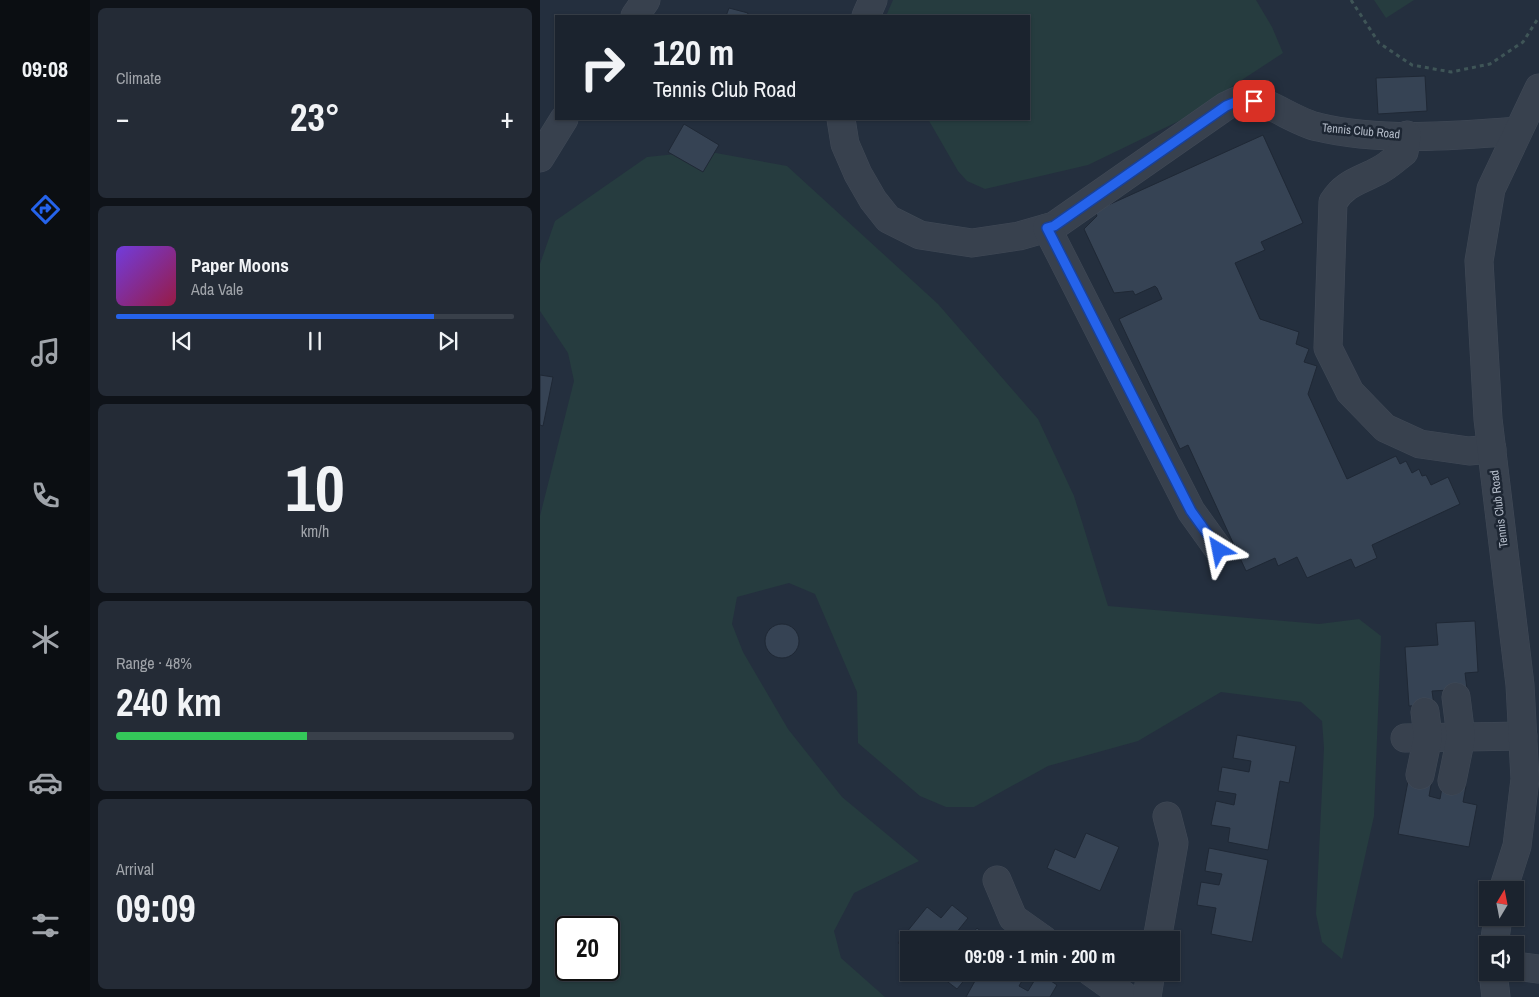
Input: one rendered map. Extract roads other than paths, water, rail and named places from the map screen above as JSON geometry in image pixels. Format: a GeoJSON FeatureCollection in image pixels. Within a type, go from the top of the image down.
{"type":"FeatureCollection","features":[{"type":"Feature","properties":{"kind":"street"},"geometry":{"type":"LineString","coordinates":[[636,15],[646,0]]}},
{"type":"Feature","properties":{"kind":"street"},"geometry":{"type":"LineString","coordinates":[[866,15],[873,0]]}},
{"type":"Feature","properties":{"kind":"street","name":"Tennis Club Road"},"geometry":{"type":"LineString","coordinates":[[1506,881],[1517,846],[1525,779],[1520,685],[1492,448],[1479,261],[1491,189],[1539,88]]}},
{"type":"Feature","properties":{"kind":"street","name":"Tennis Club Road"},"geometry":{"type":"LineString","coordinates":[[841,120],[845,144],[858,174],[873,200],[888,219],[920,235],[972,243],[1019,236],[1054,226],[1226,106],[1243,99],[1266,103],[1286,115],[1316,127],[1338,131],[1454,136],[1518,131]]}},
{"type":"Feature","properties":{"kind":"street"},"geometry":{"type":"LineString","coordinates":[[540,158],[563,120]]}},
{"type":"Feature","properties":{"kind":"street"},"geometry":{"type":"LineString","coordinates":[[1407,135],[1404,152],[1389,165],[1349,184],[1333,202],[1328,348],[1350,392],[1385,428],[1420,444],[1469,451],[1492,448]]}},
{"type":"Feature","properties":{"kind":"street"},"geometry":{"type":"LineString","coordinates":[[1047,228],[1191,511],[1219,550]]}},
{"type":"Feature","properties":{"kind":"street"},"geometry":{"type":"LineString","coordinates":[[1452,782],[1461,737],[1456,697]]}},
{"type":"Feature","properties":{"kind":"street"},"geometry":{"type":"LineString","coordinates":[[1420,775],[1419,729],[1461,737],[1523,736]]}},
{"type":"Feature","properties":{"kind":"street"},"geometry":{"type":"LineString","coordinates":[[1159,931],[1174,844],[1167,816]]}},
{"type":"Feature","properties":{"kind":"street"},"geometry":{"type":"LineString","coordinates":[[997,880],[1013,918],[1031,931]]}},
{"type":"Feature","properties":{"kind":"street"},"geometry":{"type":"LineString","coordinates":[[1524,967],[1539,969]]}},
{"type":"Feature","properties":{"kind":"street"},"geometry":{"type":"LineString","coordinates":[[1104,981],[1126,997]]}},
{"type":"Feature","properties":{"kind":"street"},"geometry":{"type":"LineString","coordinates":[[1147,997],[1150,981]]}},
{"type":"Feature","properties":{"kind":"street"},"geometry":{"type":"LineString","coordinates":[[1494,981],[1496,997]]}}]}
